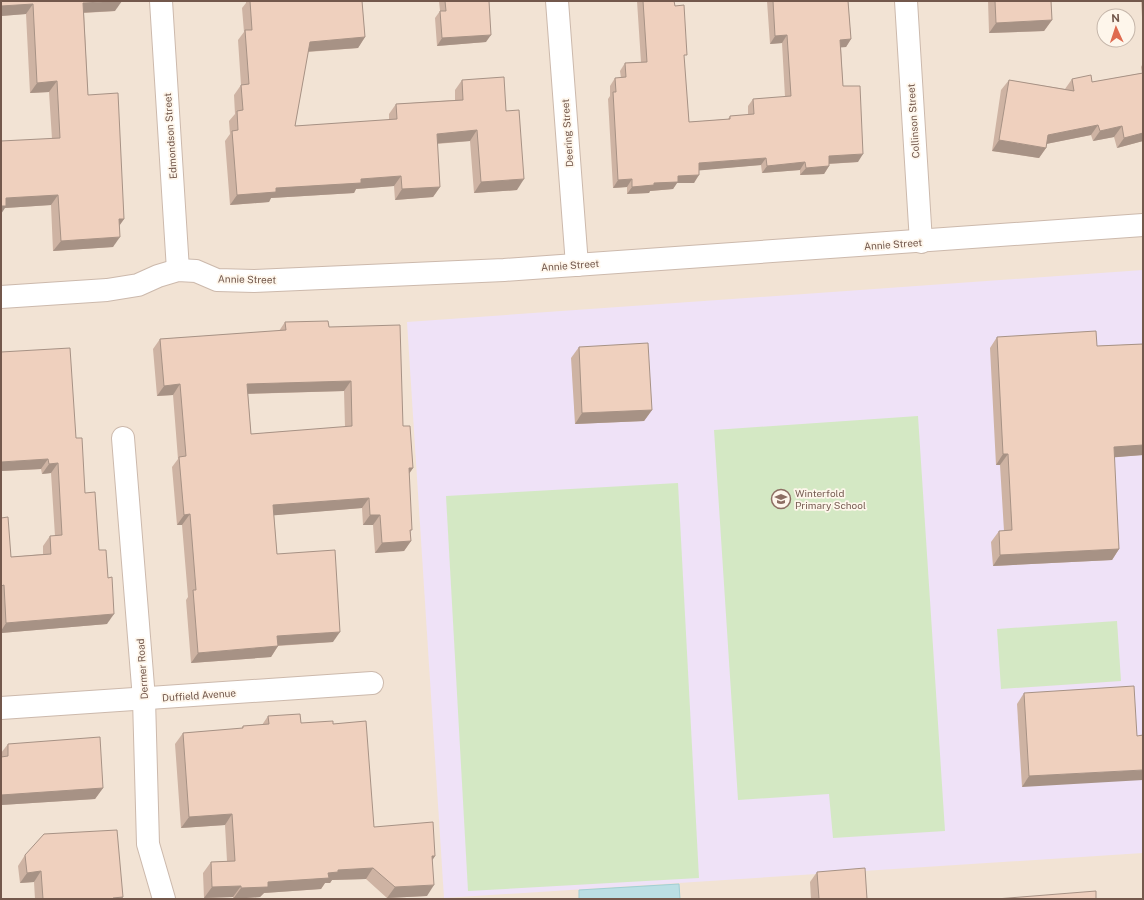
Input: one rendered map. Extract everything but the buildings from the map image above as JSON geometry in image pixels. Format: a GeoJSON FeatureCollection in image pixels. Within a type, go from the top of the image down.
{"type":"FeatureCollection","features":[{"type":"Feature","properties":{"kind":"street","name":"Edmondson Street"},"geometry":{"type":"LineString","coordinates":[[161,1],[178,270]]}},
{"type":"Feature","properties":{"kind":"street","name":"Deering Street"},"geometry":{"type":"LineString","coordinates":[[557,1],[577,265]]}},
{"type":"Feature","properties":{"kind":"street","name":"Collinson Street"},"geometry":{"type":"LineString","coordinates":[[906,1],[921,242]]}},
{"type":"Feature","properties":{"kind":"street","name":"Annie Street"},"geometry":{"type":"LineString","coordinates":[[1,297],[107,290],[138,285],[158,276],[178,270],[196,271],[217,280],[254,281],[496,270],[921,242],[1143,225]]}},
{"type":"Feature","properties":{"kind":"street","name":"Dermer Road"},"geometry":{"type":"LineString","coordinates":[[122,438],[144,699],[148,844],[164,899]]}},
{"type":"Feature","properties":{"kind":"street","name":"Duffield Avenue"},"geometry":{"type":"LineString","coordinates":[[1,708],[372,683]]}},
{"type":"Feature","properties":{"kind":"shaded area"},"geometry":{"type":"Polygon","coordinates":[[[1,1],[1143,1],[1143,899],[1,899],[1,1]]]}},
{"type":"Feature","properties":{"kind":"shaded area","name":"Winterfold Primary School"},"geometry":{"type":"Polygon","coordinates":[[[1143,270],[1143,853],[444,898],[407,322],[1143,270]]]}},
{"type":"Feature","properties":{"kind":"green space"},"geometry":{"type":"Polygon","coordinates":[[[918,416],[945,831],[833,838],[829,794],[738,800],[714,430],[918,416]]]}},
{"type":"Feature","properties":{"kind":"green space"},"geometry":{"type":"Polygon","coordinates":[[[678,483],[699,878],[468,891],[446,496],[678,483]]]}},
{"type":"Feature","properties":{"kind":"green space"},"geometry":{"type":"Polygon","coordinates":[[[1117,621],[1121,681],[1001,689],[997,629],[1117,621]]]}},
{"type":"Feature","properties":{"kind":"water"},"geometry":{"type":"Polygon","coordinates":[[[679,884],[680,899],[579,899],[579,890],[679,884]]]}},
{"type":"Feature","properties":{"kind":"place","name":"Winterfold Primary School"},"geometry":{"type":"Point","coordinates":[781,499]}}]}
